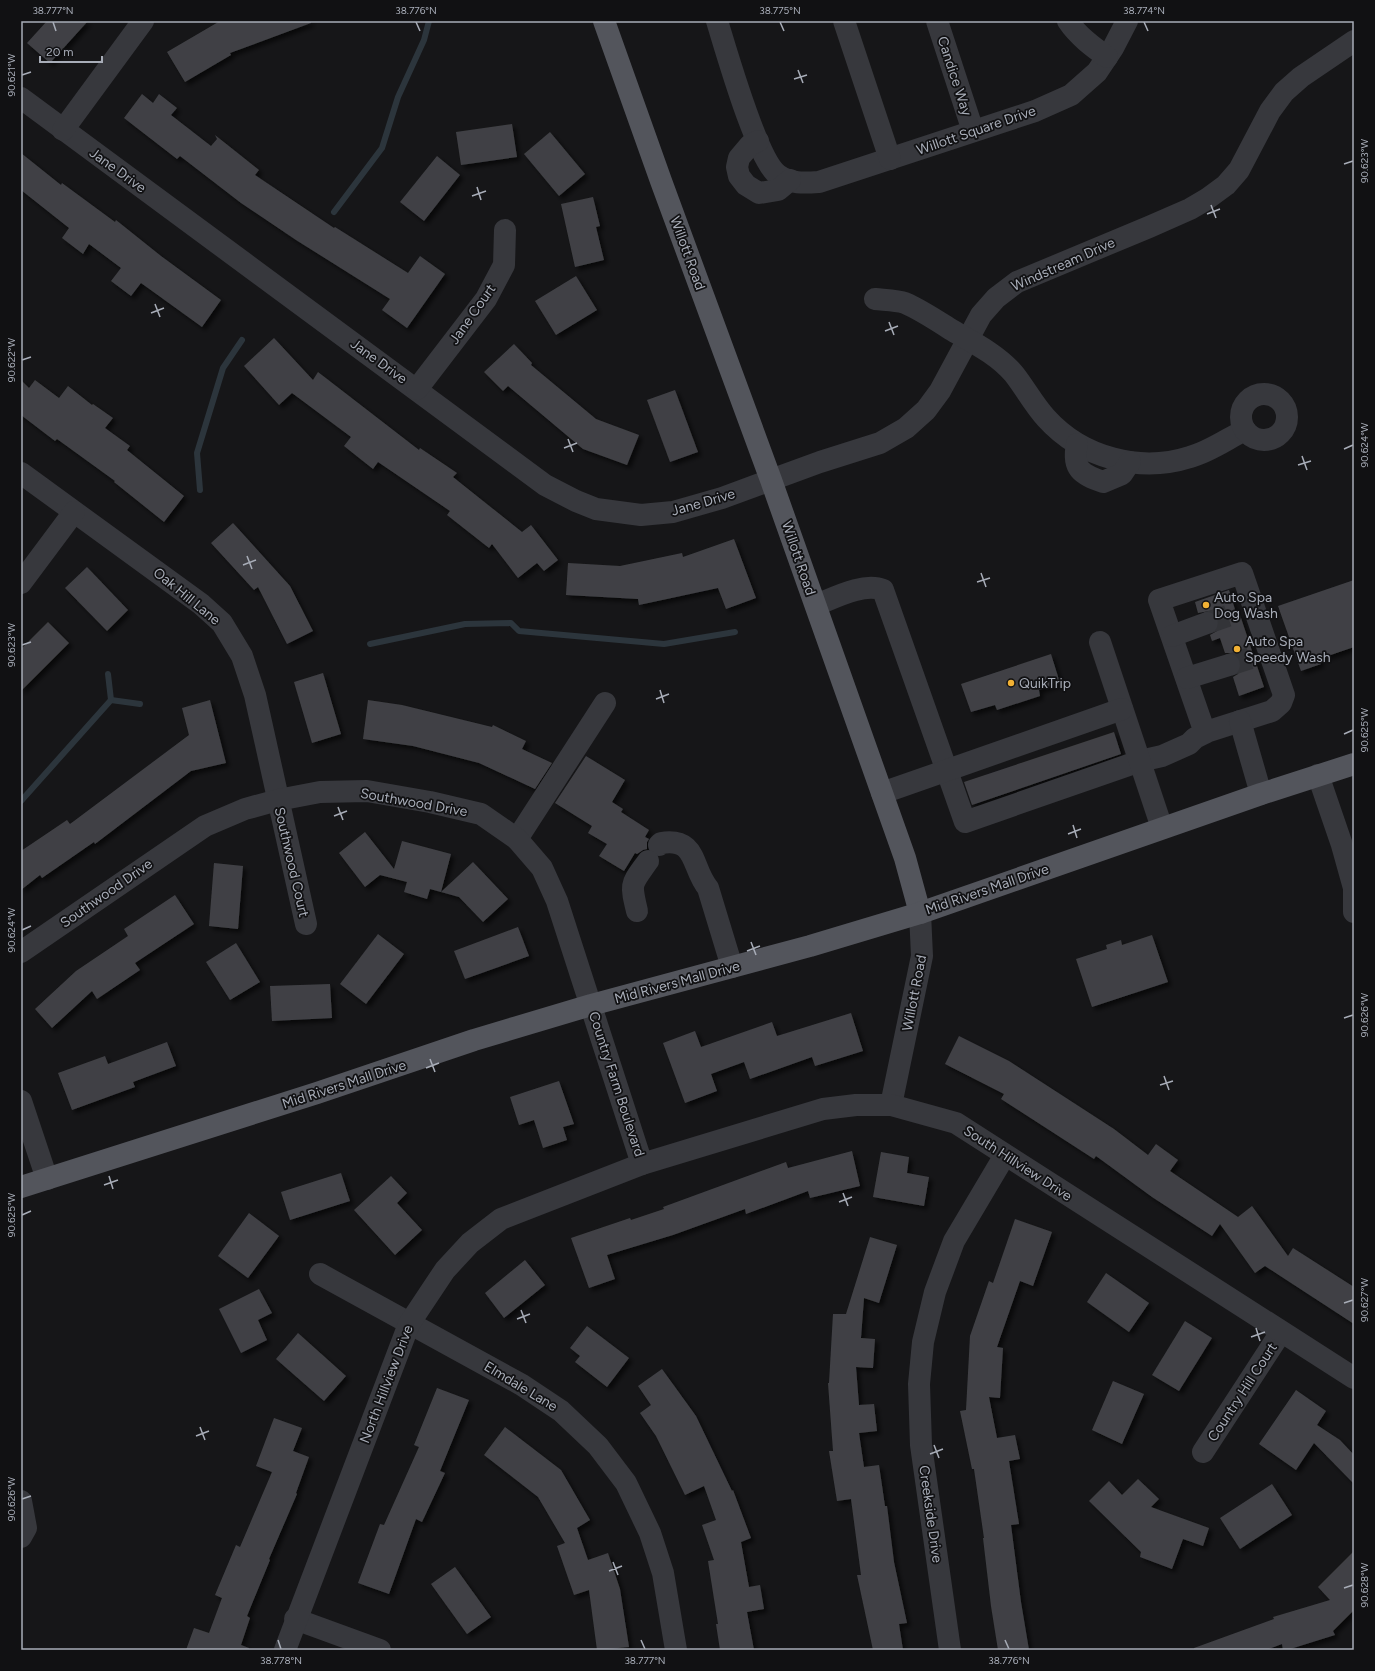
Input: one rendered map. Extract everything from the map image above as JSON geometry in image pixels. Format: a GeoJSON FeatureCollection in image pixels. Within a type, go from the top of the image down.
{"type":"FeatureCollection","features":[{"type":"Feature","properties":{"kind":"main road","name":"Willott Road"},"geometry":{"type":"LineString","coordinates":[[604,21],[661,181],[772,480],[905,858],[920,913]]}},
{"type":"Feature","properties":{"kind":"main road","name":"Mid Rivers Mall Drive"},"geometry":{"type":"LineString","coordinates":[[21,1187],[317,1094],[474,1040],[591,1005],[810,946],[920,913],[1261,794],[1354,764]]}},
{"type":"Feature","properties":{"kind":"street"},"geometry":{"type":"LineString","coordinates":[[63,130],[143,21]]}},
{"type":"Feature","properties":{"kind":"street","name":"Willott Square Drive"},"geometry":{"type":"LineString","coordinates":[[717,21],[764,158],[777,174],[797,183],[819,182],[1035,111],[1071,95],[1097,72],[1127,21]]}},
{"type":"Feature","properties":{"kind":"street"},"geometry":{"type":"LineString","coordinates":[[844,21],[890,159]]}},
{"type":"Feature","properties":{"kind":"street","name":"Candice Way"},"geometry":{"type":"LineString","coordinates":[[937,21],[973,131]]}},
{"type":"Feature","properties":{"kind":"street"},"geometry":{"type":"LineString","coordinates":[[1068,21],[1074,29],[1093,47],[1107,57]]}},
{"type":"Feature","properties":{"kind":"street","name":"Windstream Drive"},"geometry":{"type":"LineString","coordinates":[[772,480],[820,462],[880,443],[906,428],[926,410],[940,390],[981,315],[996,298],[1017,282],[1190,209],[1226,185],[1239,170],[1270,111],[1284,92],[1301,77],[1354,40]]}},
{"type":"Feature","properties":{"kind":"street","name":"Jane Drive"},"geometry":{"type":"LineString","coordinates":[[21,98],[545,484],[576,501],[596,509],[641,515],[673,512],[722,498],[772,480]]}},
{"type":"Feature","properties":{"kind":"street"},"geometry":{"type":"LineString","coordinates":[[758,142],[750,144],[739,158],[737,167],[739,176],[746,185],[759,193],[778,190],[790,180]]}},
{"type":"Feature","properties":{"kind":"street","name":"Jane Court"},"geometry":{"type":"LineString","coordinates":[[417,389],[486,299],[504,264],[505,230]]}},
{"type":"Feature","properties":{"kind":"street"},"geometry":{"type":"LineString","coordinates":[[875,300],[904,302],[998,358],[1014,374],[1047,419],[1084,449],[1130,462],[1171,462],[1192,457],[1245,430]]}},
{"type":"Feature","properties":{"kind":"street","name":"Oak Hill Lane"},"geometry":{"type":"LineString","coordinates":[[21,473],[201,604],[222,623],[242,656],[255,695],[278,800]]}},
{"type":"Feature","properties":{"kind":"street"},"geometry":{"type":"LineString","coordinates":[[21,582],[74,512]]}},
{"type":"Feature","properties":{"kind":"street"},"geometry":{"type":"LineString","coordinates":[[816,605],[862,588],[877,588],[883,590],[964,822],[1140,761],[1162,756],[1189,744],[1195,738],[1205,733],[1272,711],[1281,704],[1284,695],[1262,654],[1245,610],[1242,573],[1159,600],[1205,733]]}},
{"type":"Feature","properties":{"kind":"street"},"geometry":{"type":"LineString","coordinates":[[1172,636],[1206,623]]}},
{"type":"Feature","properties":{"kind":"street"},"geometry":{"type":"LineString","coordinates":[[1100,642],[1162,828]]}},
{"type":"Feature","properties":{"kind":"street"},"geometry":{"type":"LineString","coordinates":[[1187,678],[1229,665]]}},
{"type":"Feature","properties":{"kind":"street"},"geometry":{"type":"LineString","coordinates":[[516,839],[605,703]]}},
{"type":"Feature","properties":{"kind":"street"},"geometry":{"type":"LineString","coordinates":[[882,793],[1122,709]]}},
{"type":"Feature","properties":{"kind":"street"},"geometry":{"type":"LineString","coordinates":[[1240,722],[1261,794]]}},
{"type":"Feature","properties":{"kind":"street"},"geometry":{"type":"LineString","coordinates":[[1318,775],[1342,845],[1351,866],[1354,888],[1354,912]]}},
{"type":"Feature","properties":{"kind":"street","name":"Southwood Drive"},"geometry":{"type":"LineString","coordinates":[[21,952],[205,826],[245,809],[278,800],[320,792],[367,791],[430,802],[482,814],[516,839],[542,868],[557,901],[591,1005]]}},
{"type":"Feature","properties":{"kind":"street","name":"Southwood Court"},"geometry":{"type":"LineString","coordinates":[[278,800],[306,924]]}},
{"type":"Feature","properties":{"kind":"street"},"geometry":{"type":"LineString","coordinates":[[637,911],[632,891],[633,882],[653,853],[661,843],[669,841],[687,847],[694,857],[701,880],[708,888],[732,967]]}},
{"type":"Feature","properties":{"kind":"street","name":"Willott Road"},"geometry":{"type":"LineString","coordinates":[[891,1105],[922,956],[920,913]]}},
{"type":"Feature","properties":{"kind":"street","name":"Country Farm Boulevard"},"geometry":{"type":"LineString","coordinates":[[591,1005],[642,1164]]}},
{"type":"Feature","properties":{"kind":"street"},"geometry":{"type":"LineString","coordinates":[[21,1101],[46,1179]]}},
{"type":"Feature","properties":{"kind":"street","name":"South Hillview Drive"},"geometry":{"type":"LineString","coordinates":[[642,1164],[823,1109],[856,1105],[891,1105],[956,1123],[1005,1156],[1354,1378]]}},
{"type":"Feature","properties":{"kind":"street","name":"Creekside Drive"},"geometry":{"type":"LineString","coordinates":[[950,1650],[921,1445],[919,1384],[923,1342],[935,1292],[954,1241],[1005,1156]]}},
{"type":"Feature","properties":{"kind":"street","name":"North Hillview Drive"},"geometry":{"type":"LineString","coordinates":[[285,1650],[295,1619],[409,1324],[445,1270],[470,1243],[501,1219],[642,1164]]}},
{"type":"Feature","properties":{"kind":"street","name":"Elmdale Lane"},"geometry":{"type":"LineString","coordinates":[[320,1274],[522,1385],[561,1411],[598,1446],[626,1483],[650,1533],[663,1573],[676,1650]]}},
{"type":"Feature","properties":{"kind":"street","name":"Country Hill Court"},"geometry":{"type":"LineString","coordinates":[[1203,1452],[1281,1332]]}},
{"type":"Feature","properties":{"kind":"street"},"geometry":{"type":"LineString","coordinates":[[21,1501],[26,1528],[21,1537]]}},
{"type":"Feature","properties":{"kind":"street"},"geometry":{"type":"LineString","coordinates":[[295,1619],[380,1650]]}},
{"type":"Feature","properties":{"kind":"building"},"geometry":{"type":"Polygon","coordinates":[[[47,21],[88,21],[50,63],[27,43],[47,21]]]}},
{"type":"Feature","properties":{"kind":"building"},"geometry":{"type":"Polygon","coordinates":[[[220,21],[311,21],[311,23],[230,53],[231,55],[185,82],[167,52],[220,21]]]}},
{"type":"Feature","properties":{"kind":"building"},"geometry":{"type":"Polygon","coordinates":[[[142,94],[153,103],[159,94],[177,108],[171,115],[211,146],[217,139],[215,135],[259,170],[255,175],[334,228],[335,227],[408,273],[420,256],[445,274],[407,328],[382,310],[390,299],[296,240],[241,203],[180,156],[177,159],[124,118],[142,94]]]}},
{"type":"Feature","properties":{"kind":"building"},"geometry":{"type":"Polygon","coordinates":[[[512,124],[517,157],[461,165],[456,132],[512,124]]]}},
{"type":"Feature","properties":{"kind":"building"},"geometry":{"type":"Polygon","coordinates":[[[550,132],[585,174],[559,196],[524,154],[550,132]]]}},
{"type":"Feature","properties":{"kind":"building"},"geometry":{"type":"Polygon","coordinates":[[[21,153],[61,185],[62,183],[115,222],[116,220],[161,256],[221,300],[202,327],[141,283],[131,296],[111,281],[121,268],[89,244],[83,254],[62,238],[69,228],[21,190],[21,153]]]}},
{"type":"Feature","properties":{"kind":"building"},"geometry":{"type":"Polygon","coordinates":[[[437,156],[460,175],[424,221],[400,202],[437,156]]]}},
{"type":"Feature","properties":{"kind":"building"},"geometry":{"type":"Polygon","coordinates":[[[593,197],[600,226],[596,227],[604,260],[575,267],[561,204],[593,197]]]}},
{"type":"Feature","properties":{"kind":"building"},"geometry":{"type":"Polygon","coordinates":[[[576,276],[597,310],[556,335],[535,301],[576,276]]]}},
{"type":"Feature","properties":{"kind":"building"},"geometry":{"type":"Polygon","coordinates":[[[274,338],[313,380],[318,372],[419,450],[420,448],[457,473],[453,477],[522,532],[531,525],[558,560],[544,571],[537,563],[518,578],[492,544],[489,548],[447,515],[450,511],[378,462],[373,469],[344,446],[351,437],[292,393],[279,405],[244,366],[274,338]]]}},
{"type":"Feature","properties":{"kind":"building"},"geometry":{"type":"Polygon","coordinates":[[[514,344],[532,363],[531,365],[596,419],[639,435],[627,465],[583,449],[508,386],[503,391],[484,372],[514,344]]]}},
{"type":"Feature","properties":{"kind":"building"},"geometry":{"type":"Polygon","coordinates":[[[21,380],[29,388],[35,380],[59,398],[68,386],[92,405],[93,404],[113,418],[105,428],[130,446],[127,450],[184,496],[164,522],[114,482],[115,481],[57,439],[55,441],[21,415],[21,380]]]}},
{"type":"Feature","properties":{"kind":"building"},"geometry":{"type":"Polygon","coordinates":[[[675,390],[698,452],[670,462],[647,400],[675,390]]]}},
{"type":"Feature","properties":{"kind":"building"},"geometry":{"type":"Polygon","coordinates":[[[233,523],[290,586],[313,631],[287,644],[258,587],[254,590],[211,543],[233,523]]]}},
{"type":"Feature","properties":{"kind":"building"},"geometry":{"type":"Polygon","coordinates":[[[734,539],[756,598],[726,609],[718,588],[639,605],[638,599],[566,595],[568,563],[620,566],[682,553],[683,557],[734,539]]]}},
{"type":"Feature","properties":{"kind":"building"},"geometry":{"type":"Polygon","coordinates":[[[87,567],[128,610],[107,631],[65,588],[87,567]]]}},
{"type":"Feature","properties":{"kind":"building"},"geometry":{"type":"Polygon","coordinates":[[[1354,580],[1354,647],[1319,659],[1321,664],[1301,671],[1278,606],[1354,580]]]}},
{"type":"Feature","properties":{"kind":"building","name":"Auto Spa Speedy Wash"},"geometry":{"type":"Polygon","coordinates":[[[1229,590],[1237,616],[1240,615],[1264,687],[1239,696],[1233,677],[1238,674],[1241,668],[1241,661],[1232,653],[1225,653],[1220,638],[1212,641],[1210,635],[1217,631],[1219,618],[1215,613],[1209,611],[1198,613],[1195,602],[1229,590]]]}},
{"type":"Feature","properties":{"kind":"building"},"geometry":{"type":"Polygon","coordinates":[[[48,622],[69,643],[21,691],[21,649],[48,622]]]}},
{"type":"Feature","properties":{"kind":"building","name":"QuikTrip"},"geometry":{"type":"Polygon","coordinates":[[[1051,654],[1060,683],[1039,690],[1040,696],[997,710],[995,705],[971,712],[961,684],[1051,654]]]}},
{"type":"Feature","properties":{"kind":"building"},"geometry":{"type":"Polygon","coordinates":[[[323,673],[341,734],[312,743],[294,682],[323,673]]]}},
{"type":"Feature","properties":{"kind":"building"},"geometry":{"type":"Polygon","coordinates":[[[210,700],[226,763],[191,771],[95,844],[94,842],[42,878],[40,875],[21,890],[21,851],[67,820],[70,824],[189,735],[182,708],[210,700]]]}},
{"type":"Feature","properties":{"kind":"building"},"geometry":{"type":"Polygon","coordinates":[[[368,700],[402,705],[492,727],[493,725],[526,741],[522,749],[552,763],[535,789],[479,763],[413,746],[363,739],[368,700]]]}},
{"type":"Feature","properties":{"kind":"building"},"geometry":{"type":"Polygon","coordinates":[[[1114,732],[1121,754],[972,805],[964,782],[1114,732]]]}},
{"type":"Feature","properties":{"kind":"building"},"geometry":{"type":"Polygon","coordinates":[[[586,756],[625,780],[612,802],[623,809],[621,812],[649,830],[645,837],[649,839],[647,842],[647,849],[637,854],[635,853],[624,871],[599,856],[607,844],[588,833],[592,826],[555,803],[586,756]]]}},
{"type":"Feature","properties":{"kind":"building"},"geometry":{"type":"Polygon","coordinates":[[[365,832],[394,869],[402,841],[451,854],[441,892],[430,889],[427,899],[404,892],[407,882],[380,875],[365,887],[339,853],[365,832]]]}},
{"type":"Feature","properties":{"kind":"building"},"geometry":{"type":"Polygon","coordinates":[[[473,862],[508,899],[483,922],[459,897],[441,892],[473,862]]]}},
{"type":"Feature","properties":{"kind":"building"},"geometry":{"type":"Polygon","coordinates":[[[214,863],[243,866],[238,929],[209,926],[214,863]]]}},
{"type":"Feature","properties":{"kind":"building"},"geometry":{"type":"Polygon","coordinates":[[[175,895],[194,924],[135,963],[140,970],[97,999],[92,991],[52,1028],[35,1009],[76,971],[128,936],[124,929],[175,895]]]}},
{"type":"Feature","properties":{"kind":"building"},"geometry":{"type":"Polygon","coordinates":[[[518,927],[529,956],[465,979],[454,951],[518,927]]]}},
{"type":"Feature","properties":{"kind":"building"},"geometry":{"type":"Polygon","coordinates":[[[378,934],[404,954],[366,1004],[340,984],[378,934]]]}},
{"type":"Feature","properties":{"kind":"building"},"geometry":{"type":"Polygon","coordinates":[[[1152,935],[1168,982],[1092,1007],[1076,959],[1107,949],[1106,945],[1121,940],[1122,945],[1152,935]]]}},
{"type":"Feature","properties":{"kind":"building"},"geometry":{"type":"Polygon","coordinates":[[[236,943],[260,982],[230,1000],[206,962],[236,943]]]}},
{"type":"Feature","properties":{"kind":"building"},"geometry":{"type":"Polygon","coordinates":[[[330,984],[332,1018],[272,1021],[270,986],[330,984]]]}},
{"type":"Feature","properties":{"kind":"building"},"geometry":{"type":"Polygon","coordinates":[[[851,1013],[863,1051],[815,1066],[812,1057],[750,1079],[744,1062],[711,1074],[717,1091],[685,1103],[663,1043],[695,1031],[701,1047],[772,1022],[777,1036],[851,1013]]]}},
{"type":"Feature","properties":{"kind":"building"},"geometry":{"type":"Polygon","coordinates":[[[959,1036],[1009,1061],[1114,1129],[1148,1155],[1156,1144],[1178,1160],[1170,1171],[1238,1217],[1252,1206],[1288,1256],[1293,1248],[1354,1287],[1354,1324],[1265,1266],[1255,1273],[1220,1224],[1212,1236],[1152,1197],[1096,1156],[1094,1159],[1001,1099],[1004,1094],[945,1064],[959,1036]]]}},
{"type":"Feature","properties":{"kind":"building"},"geometry":{"type":"Polygon","coordinates":[[[167,1042],[176,1066],[133,1082],[135,1087],[72,1110],[58,1073],[105,1056],[108,1064],[167,1042]]]}},
{"type":"Feature","properties":{"kind":"building"},"geometry":{"type":"Polygon","coordinates":[[[559,1081],[574,1124],[563,1127],[567,1140],[543,1148],[534,1120],[519,1125],[510,1097],[559,1081]]]}},
{"type":"Feature","properties":{"kind":"building"},"geometry":{"type":"Polygon","coordinates":[[[852,1151],[860,1186],[810,1198],[808,1191],[746,1214],[745,1209],[673,1235],[607,1255],[615,1279],[589,1288],[571,1238],[630,1218],[631,1220],[664,1209],[663,1207],[786,1162],[788,1168],[852,1151]]]}},
{"type":"Feature","properties":{"kind":"building"},"geometry":{"type":"Polygon","coordinates":[[[881,1152],[909,1157],[907,1173],[929,1177],[924,1206],[873,1197],[881,1152]]]}},
{"type":"Feature","properties":{"kind":"building"},"geometry":{"type":"Polygon","coordinates":[[[341,1173],[350,1201],[290,1220],[281,1192],[341,1173]]]}},
{"type":"Feature","properties":{"kind":"building"},"geometry":{"type":"Polygon","coordinates":[[[391,1176],[407,1193],[397,1203],[422,1230],[395,1255],[354,1210],[391,1176]]]}},
{"type":"Feature","properties":{"kind":"building"},"geometry":{"type":"Polygon","coordinates":[[[249,1213],[279,1236],[248,1278],[218,1256],[249,1213]]]}},
{"type":"Feature","properties":{"kind":"building"},"geometry":{"type":"Polygon","coordinates":[[[1015,1219],[1052,1232],[1033,1286],[1020,1281],[997,1347],[1003,1348],[1000,1398],[989,1397],[997,1438],[1015,1435],[1020,1459],[1009,1461],[1019,1524],[1011,1525],[1029,1650],[998,1650],[974,1469],[972,1469],[960,1411],[966,1410],[970,1336],[989,1281],[993,1283],[1015,1219]]]}},
{"type":"Feature","properties":{"kind":"building"},"geometry":{"type":"Polygon","coordinates":[[[870,1237],[897,1245],[879,1303],[864,1298],[861,1338],[875,1339],[873,1368],[856,1367],[859,1405],[874,1404],[877,1431],[859,1433],[864,1467],[879,1465],[885,1506],[887,1506],[894,1562],[907,1623],[899,1624],[903,1650],[873,1650],[857,1575],[861,1575],[851,1499],[837,1501],[829,1451],[833,1451],[828,1383],[833,1314],[846,1314],[870,1237]]]}},
{"type":"Feature","properties":{"kind":"building"},"geometry":{"type":"Polygon","coordinates":[[[525,1260],[545,1285],[504,1318],[485,1293],[525,1260]]]}},
{"type":"Feature","properties":{"kind":"building"},"geometry":{"type":"Polygon","coordinates":[[[1106,1273],[1149,1303],[1129,1332],[1087,1302],[1106,1273]]]}},
{"type":"Feature","properties":{"kind":"building"},"geometry":{"type":"Polygon","coordinates":[[[259,1289],[272,1313],[258,1320],[267,1340],[241,1353],[219,1309],[259,1289]]]}},
{"type":"Feature","properties":{"kind":"building"},"geometry":{"type":"Polygon","coordinates":[[[1185,1321],[1212,1338],[1179,1391],[1152,1375],[1185,1321]]]}},
{"type":"Feature","properties":{"kind":"building"},"geometry":{"type":"Polygon","coordinates":[[[587,1326],[629,1358],[607,1387],[575,1362],[580,1356],[570,1348],[587,1326]]]}},
{"type":"Feature","properties":{"kind":"building"},"geometry":{"type":"Polygon","coordinates":[[[298,1333],[346,1376],[324,1401],[276,1359],[298,1333]]]}},
{"type":"Feature","properties":{"kind":"building"},"geometry":{"type":"Polygon","coordinates":[[[662,1369],[696,1416],[732,1491],[733,1490],[751,1538],[741,1542],[749,1587],[760,1585],[764,1609],[747,1612],[754,1650],[720,1650],[716,1624],[718,1624],[708,1561],[714,1560],[702,1525],[716,1520],[704,1486],[685,1495],[656,1436],[640,1413],[651,1405],[638,1386],[662,1369]]]}},
{"type":"Feature","properties":{"kind":"building"},"geometry":{"type":"Polygon","coordinates":[[[1113,1381],[1144,1394],[1122,1444],[1092,1430],[1113,1381]]]}},
{"type":"Feature","properties":{"kind":"building"},"geometry":{"type":"Polygon","coordinates":[[[437,1388],[469,1400],[440,1471],[445,1473],[422,1522],[416,1519],[389,1594],[358,1583],[380,1524],[384,1525],[419,1447],[414,1445],[437,1388]]]}},
{"type":"Feature","properties":{"kind":"building"},"geometry":{"type":"Polygon","coordinates":[[[1296,1390],[1326,1411],[1317,1425],[1340,1440],[1354,1455],[1354,1484],[1314,1443],[1296,1470],[1259,1444],[1296,1390]]]}},
{"type":"Feature","properties":{"kind":"building"},"geometry":{"type":"Polygon","coordinates":[[[274,1418],[302,1428],[293,1451],[309,1457],[296,1493],[297,1494],[269,1559],[270,1560],[247,1616],[250,1618],[241,1645],[249,1648],[249,1650],[186,1650],[194,1628],[209,1633],[222,1598],[215,1595],[236,1545],[240,1547],[272,1472],[256,1466],[274,1418]]]}},
{"type":"Feature","properties":{"kind":"building"},"geometry":{"type":"Polygon","coordinates":[[[505,1427],[561,1470],[590,1520],[577,1528],[588,1560],[608,1553],[620,1589],[629,1647],[597,1650],[589,1590],[574,1595],[557,1546],[565,1543],[538,1497],[484,1455],[505,1427]]]}},
{"type":"Feature","properties":{"kind":"building"},"geometry":{"type":"Polygon","coordinates":[[[1138,1479],[1159,1499],[1151,1507],[1209,1528],[1203,1546],[1183,1539],[1172,1569],[1140,1557],[1141,1552],[1089,1501],[1109,1481],[1122,1495],[1138,1479]]]}},
{"type":"Feature","properties":{"kind":"building"},"geometry":{"type":"Polygon","coordinates":[[[1272,1484],[1292,1515],[1240,1549],[1220,1518],[1272,1484]]]}},
{"type":"Feature","properties":{"kind":"building"},"geometry":{"type":"Polygon","coordinates":[[[1354,1551],[1354,1610],[1333,1631],[1335,1635],[1287,1650],[1283,1650],[1282,1644],[1266,1650],[1194,1650],[1194,1648],[1274,1619],[1273,1617],[1330,1600],[1318,1587],[1354,1551]]]}},
{"type":"Feature","properties":{"kind":"building"},"geometry":{"type":"Polygon","coordinates":[[[455,1567],[491,1617],[467,1634],[431,1584],[455,1567]]]}},
{"type":"Feature","properties":{"kind":"waterway"},"geometry":{"type":"LineString","coordinates":[[334,212],[382,148],[398,97],[424,40],[429,21]]}},
{"type":"Feature","properties":{"kind":"waterway"},"geometry":{"type":"LineString","coordinates":[[200,490],[197,453],[223,368],[242,340]]}},
{"type":"Feature","properties":{"kind":"waterway"},"geometry":{"type":"LineString","coordinates":[[370,644],[465,624],[511,623],[519,631],[664,644],[735,632]]}},
{"type":"Feature","properties":{"kind":"waterway"},"geometry":{"type":"LineString","coordinates":[[21,801],[111,700],[108,674]]}},
{"type":"Feature","properties":{"kind":"waterway"},"geometry":{"type":"LineString","coordinates":[[111,700],[140,704]]}},
{"type":"Feature","properties":{"kind":"tunnel"},"geometry":{"type":"LineString","coordinates":[[1207,623],[1236,613]]}},
{"type":"Feature","properties":{"kind":"tunnel"},"geometry":{"type":"LineString","coordinates":[[1229,665],[1254,657]]}},
{"type":"Feature","properties":{"kind":"place","name":"Auto Spa Dog Wash"},"geometry":{"type":"Point","coordinates":[1206,605]}},
{"type":"Feature","properties":{"kind":"place","name":"Auto Spa Speedy Wash"},"geometry":{"type":"Point","coordinates":[1237,649]}},
{"type":"Feature","properties":{"kind":"place","name":"QuikTrip"},"geometry":{"type":"Point","coordinates":[1011,683]}}]}
